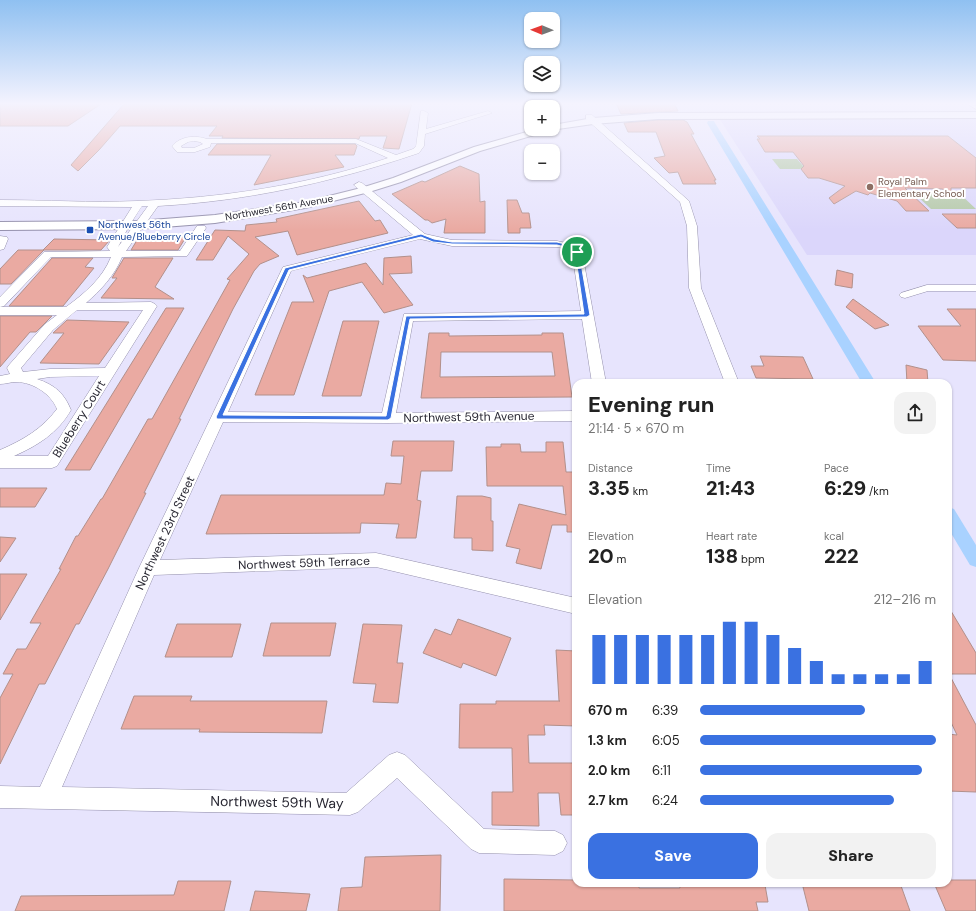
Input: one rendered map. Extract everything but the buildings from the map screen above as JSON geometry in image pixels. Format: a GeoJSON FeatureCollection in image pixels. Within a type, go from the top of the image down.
{"type":"FeatureCollection","features":[{"type":"Feature","properties":{"kind":"street"},"geometry":{"type":"LineString","coordinates":[[366,146],[395,158]]}},
{"type":"Feature","properties":{"kind":"street","name":"Northwest 56th Avenue"},"geometry":{"type":"LineString","coordinates":[[0,203],[154,204],[199,200],[287,187],[382,163],[416,150],[420,146]]}},
{"type":"Feature","properties":{"kind":"street","name":"Northwest 56th Avenue"},"geometry":{"type":"LineString","coordinates":[[362,188],[464,146]]}},
{"type":"Feature","properties":{"kind":"street","name":"Northwest 56th Avenue"},"geometry":{"type":"LineString","coordinates":[[0,226],[215,219],[305,205],[362,188],[397,180],[489,146]]}},
{"type":"Feature","properties":{"kind":"street"},"geometry":{"type":"LineString","coordinates":[[621,146],[684,201],[692,226],[695,288],[730,379]]}},
{"type":"Feature","properties":{"kind":"street"},"geometry":{"type":"LineString","coordinates":[[362,188],[421,236],[433,240],[452,243],[557,244],[571,247],[577,252],[598,379]]}},
{"type":"Feature","properties":{"kind":"street"},"geometry":{"type":"LineString","coordinates":[[19,378],[14,368],[49,327],[99,285],[111,270],[118,254],[124,248],[133,222],[135,204],[142,198],[152,197],[161,198],[167,203]]}},
{"type":"Feature","properties":{"kind":"street"},"geometry":{"type":"LineString","coordinates":[[118,254],[112,247],[133,222],[154,204]]}},
{"type":"Feature","properties":{"kind":"street","name":"Northwest 56th Avenue"},"geometry":{"type":"LineString","coordinates":[[0,218],[133,222]]}},
{"type":"Feature","properties":{"kind":"street"},"geometry":{"type":"LineString","coordinates":[[0,304],[48,254],[183,254],[201,228]]}},
{"type":"Feature","properties":{"kind":"street","name":"Northwest 23rd Street"},"geometry":{"type":"LineString","coordinates":[[46,798],[148,568],[287,269],[421,236]]}},
{"type":"Feature","properties":{"kind":"street"},"geometry":{"type":"LineString","coordinates":[[0,239],[3,239],[0,247]]}},
{"type":"Feature","properties":{"kind":"street"},"geometry":{"type":"LineString","coordinates":[[905,295],[927,288],[976,288]]}},
{"type":"Feature","properties":{"kind":"street","name":"Blueberry Court"},"geometry":{"type":"LineString","coordinates":[[0,311],[151,306],[52,462],[0,462]]}},
{"type":"Feature","properties":{"kind":"street"},"geometry":{"type":"LineString","coordinates":[[388,418],[408,317],[587,315]]}},
{"type":"Feature","properties":{"kind":"street","name":"Blueberry Court"},"geometry":{"type":"LineString","coordinates":[[0,380],[50,373],[109,372]]}},
{"type":"Feature","properties":{"kind":"street","name":"Blueberry Court"},"geometry":{"type":"LineString","coordinates":[[0,456],[21,448],[44,434],[64,410],[62,401],[50,388],[19,378]]}},
{"type":"Feature","properties":{"kind":"street","name":"Northwest 59th Avenue"},"geometry":{"type":"LineString","coordinates":[[219,417],[388,418],[572,416]]}},
{"type":"Feature","properties":{"kind":"street","name":"Northwest 59th Terrace"},"geometry":{"type":"LineString","coordinates":[[148,568],[376,560],[572,605]]}},
{"type":"Feature","properties":{"kind":"street","name":"Northwest 59th Way"},"geometry":{"type":"LineString","coordinates":[[0,797],[350,804],[397,763],[480,841],[555,842]]}},
{"type":"Feature","properties":{"kind":"shaded area","name":"Royal Palm Elementary School"},"geometry":{"type":"Polygon","coordinates":[[[737,146],[976,146],[976,255],[807,255],[737,146]]]}},
{"type":"Feature","properties":{"kind":"green space"},"geometry":{"type":"Polygon","coordinates":[[[772,159],[797,159],[804,167],[800,169],[780,169],[772,159]]]}},
{"type":"Feature","properties":{"kind":"green space"},"geometry":{"type":"Polygon","coordinates":[[[913,192],[958,192],[976,209],[931,209],[913,192]]]}},
{"type":"Feature","properties":{"kind":"waterway"},"geometry":{"type":"LineString","coordinates":[[725,146],[867,379]]}},
{"type":"Feature","properties":{"kind":"waterway"},"geometry":{"type":"LineString","coordinates":[[952,521],[976,560]]}},
{"type":"Feature","properties":{"kind":"place","name":"Royal Palm Elementary School"},"geometry":{"type":"Point","coordinates":[870,187]}},
{"type":"Feature","properties":{"kind":"place","name":"Northwest 56th Avenue/Blueberry Circle"},"geometry":{"type":"Point","coordinates":[90,230]}},
{"type":"Feature","properties":{"kind":"route"},"geometry":{"type":"LineString","coordinates":[[421,236],[433,240],[452,243],[557,244],[571,247],[577,252],[587,315],[408,317],[388,418],[219,417],[287,269],[421,236]]}}]}
